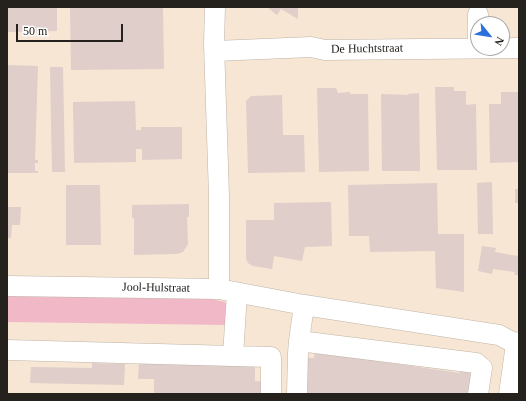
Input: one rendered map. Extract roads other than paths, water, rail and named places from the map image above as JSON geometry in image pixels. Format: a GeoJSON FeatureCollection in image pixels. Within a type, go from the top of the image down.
{"type":"FeatureCollection","features":[{"type":"Feature","properties":{"kind":"street"},"geometry":{"type":"LineString","coordinates":[[214,7],[219,196],[234,356]]}},
{"type":"Feature","properties":{"kind":"street","name":"De Huchtstraat"},"geometry":{"type":"LineString","coordinates":[[215,51],[311,47],[325,50],[470,48]]}},
{"type":"Feature","properties":{"kind":"street","name":"Jool-Hulstraat"},"geometry":{"type":"LineString","coordinates":[[7,286],[228,291],[304,305],[499,335],[517,343]]}},
{"type":"Feature","properties":{"kind":"street"},"geometry":{"type":"LineString","coordinates":[[296,394],[299,341],[304,305]]}},
{"type":"Feature","properties":{"kind":"street"},"geometry":{"type":"LineString","coordinates":[[299,341],[476,363],[482,368],[478,394]]}},
{"type":"Feature","properties":{"kind":"street"},"geometry":{"type":"LineString","coordinates":[[509,394],[517,343]]}},
{"type":"Feature","properties":{"kind":"street"},"geometry":{"type":"LineString","coordinates":[[7,350],[271,357],[271,394]]}}]}
